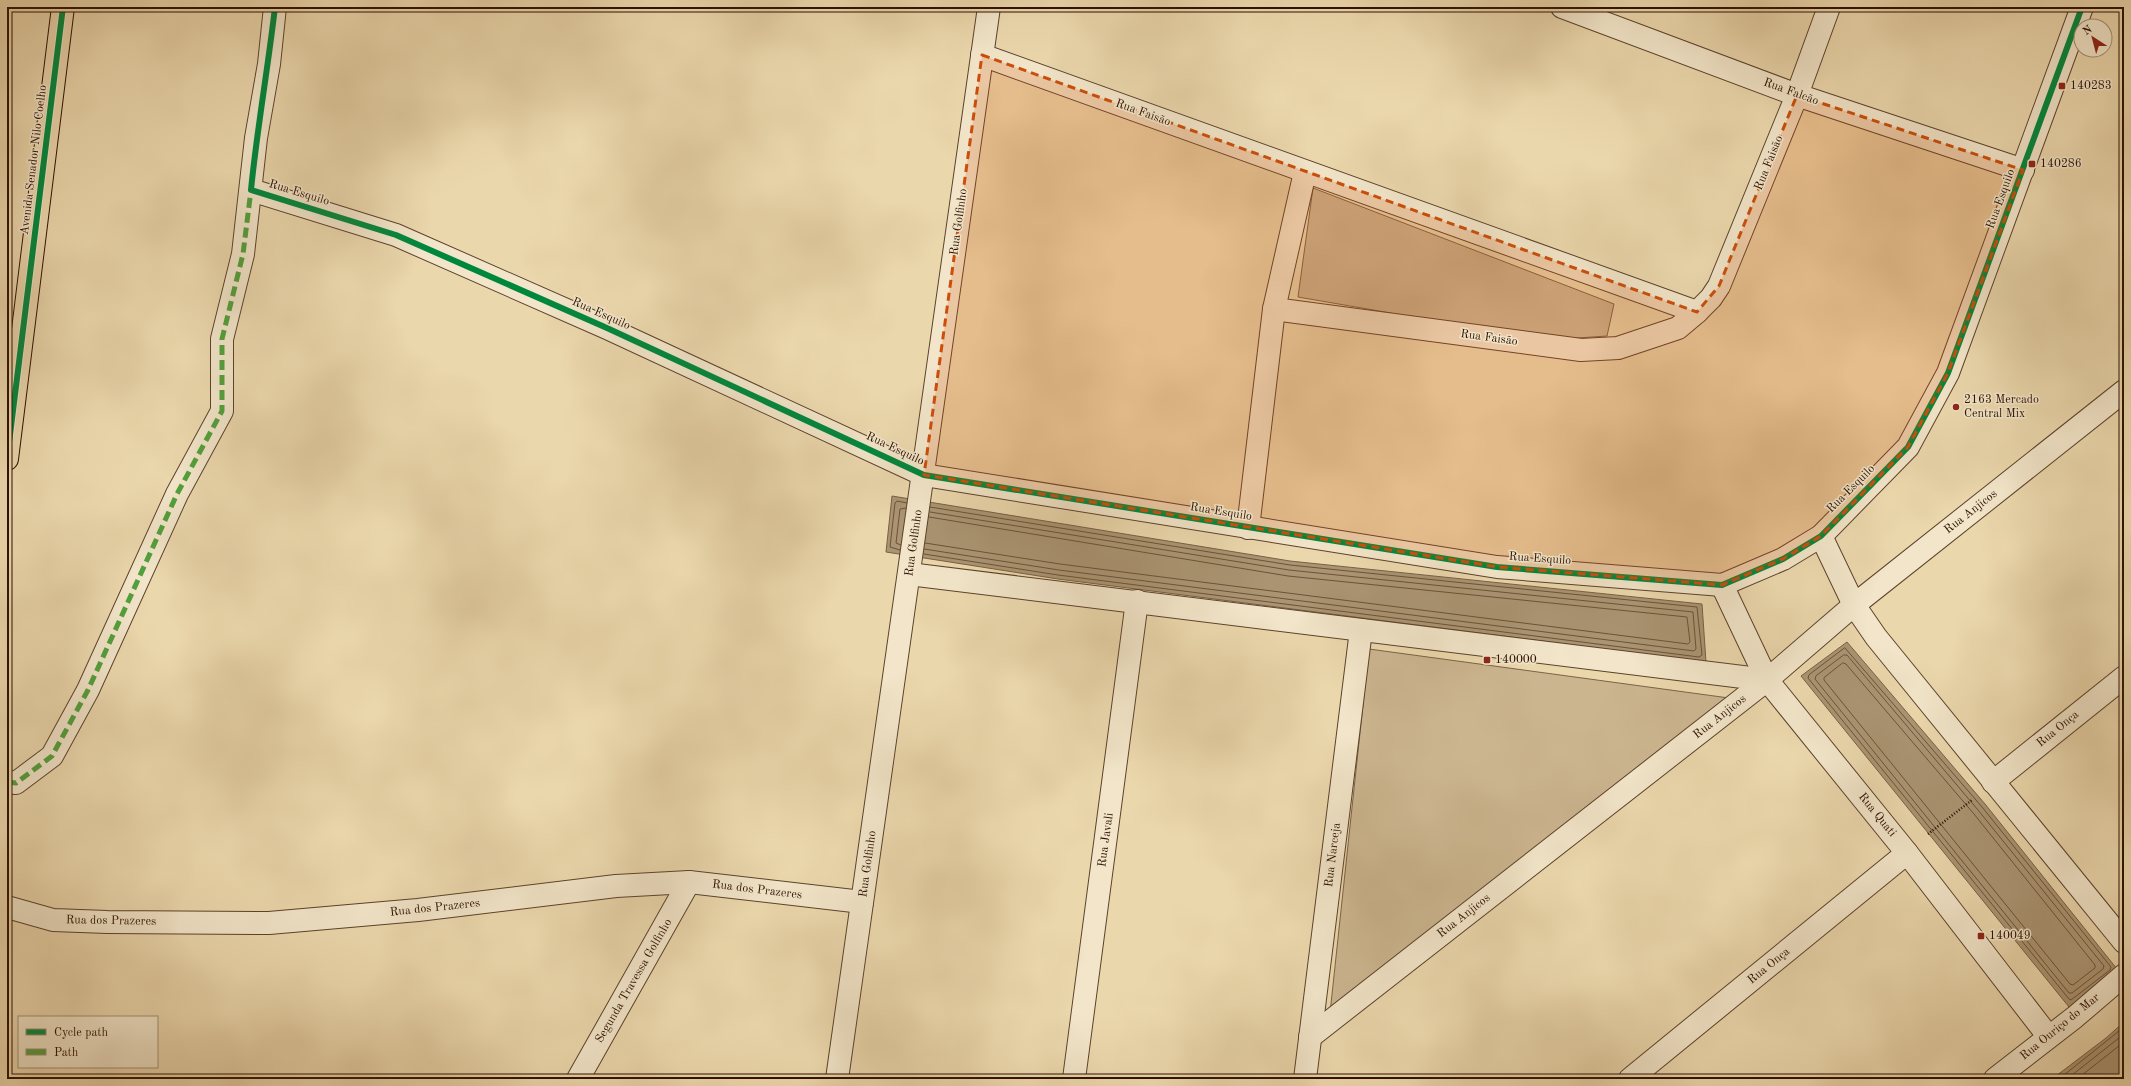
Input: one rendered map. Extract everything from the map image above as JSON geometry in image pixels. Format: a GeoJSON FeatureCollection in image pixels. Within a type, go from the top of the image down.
{"type":"FeatureCollection","features":[{"type":"Feature","properties":{"kind":"main road","name":"Avenida Senador Nilo Coelho"},"geometry":{"type":"LineString","coordinates":[[7,459],[63,7]]}},
{"type":"Feature","properties":{"kind":"street","name":"Rua Esquilo"},"geometry":{"type":"LineString","coordinates":[[275,7],[269,64],[256,138],[251,190],[396,234],[614,331],[923,480],[1248,528],[1497,567],[1722,585],[1783,559],[1821,536],[1908,447],[1948,373],[2082,7]]}},
{"type":"Feature","properties":{"kind":"street","name":"Rua Golfinho"},"geometry":{"type":"LineString","coordinates":[[837,1079],[989,7]]}},
{"type":"Feature","properties":{"kind":"street","name":"Rua Faisão"},"geometry":{"type":"LineString","coordinates":[[1274,309],[1581,350],[1618,348],[1678,328],[1711,298],[1719,286],[1798,95],[1829,7]]}},
{"type":"Feature","properties":{"kind":"street","name":"Rua Falcão"},"geometry":{"type":"LineString","coordinates":[[1570,8],[1798,95],[2023,170]]}},
{"type":"Feature","properties":{"kind":"street","name":"Rua Faisão"},"geometry":{"type":"LineString","coordinates":[[982,55],[1697,312]]}},
{"type":"Feature","properties":{"kind":"street"},"geometry":{"type":"LineString","coordinates":[[1248,528],[1274,309],[1305,172]]}},
{"type":"Feature","properties":{"kind":"street"},"geometry":{"type":"LineString","coordinates":[[7,782],[16,783],[52,756],[88,690],[177,494],[222,411],[222,339],[243,254],[251,190]]}},
{"type":"Feature","properties":{"kind":"street","name":"Rua Anjicos"},"geometry":{"type":"LineString","coordinates":[[1310,1036],[1767,680],[1854,605],[2124,391]]}},
{"type":"Feature","properties":{"kind":"street"},"geometry":{"type":"LineString","coordinates":[[1821,536],[1854,605],[1876,637],[2124,942]]}},
{"type":"Feature","properties":{"kind":"street"},"geometry":{"type":"LineString","coordinates":[[910,568],[1137,601],[1767,680]]}},
{"type":"Feature","properties":{"kind":"street","name":"Rua Quati"},"geometry":{"type":"LineString","coordinates":[[1722,585],[1767,680],[1907,853],[2048,1036]]}},
{"type":"Feature","properties":{"kind":"street","name":"Rua Javali"},"geometry":{"type":"LineString","coordinates":[[1074,1079],[1137,601]]}},
{"type":"Feature","properties":{"kind":"street","name":"Rua Narceja"},"geometry":{"type":"LineString","coordinates":[[1305,1079],[1361,630]]}},
{"type":"Feature","properties":{"kind":"street","name":"Rua Onça"},"geometry":{"type":"LineString","coordinates":[[1993,782],[2124,677]]}},
{"type":"Feature","properties":{"kind":"street","name":"Rua Onça"},"geometry":{"type":"LineString","coordinates":[[1630,1079],[1907,853]]}},
{"type":"Feature","properties":{"kind":"street","name":"Rua dos Prazeres"},"geometry":{"type":"LineString","coordinates":[[7,907],[53,920],[107,922],[269,923],[418,910],[616,886],[690,882],[862,902]]}},
{"type":"Feature","properties":{"kind":"street","name":"Segunda Travessa Golfinho"},"geometry":{"type":"LineString","coordinates":[[578,1079],[690,882]]}},
{"type":"Feature","properties":{"kind":"street","name":"Rua Ouriço do Mar"},"geometry":{"type":"LineString","coordinates":[[1995,1079],[2074,1017],[2124,975]]}},
{"type":"Feature","properties":{"kind":"path"},"geometry":{"type":"LineString","coordinates":[[1928,834],[1974,798]]}},
{"type":"Feature","properties":{"kind":"highlighted area"},"geometry":{"type":"Polygon","coordinates":[[[982,55],[1697,312],[1719,286],[1797,95],[2023,170],[1948,373],[1908,447],[1821,536],[1783,559],[1722,585],[1497,567],[924,475],[982,55]]]}},
{"type":"Feature","properties":{"kind":"shaded area"},"geometry":{"type":"Polygon","coordinates":[[[1313,188],[1614,304],[1607,336],[1547,340],[1298,297],[1313,188]]]}},
{"type":"Feature","properties":{"kind":"shaded area"},"geometry":{"type":"Polygon","coordinates":[[[1369,649],[1729,698],[1330,1013],[1369,649]]]}},
{"type":"Feature","properties":{"kind":"water"},"geometry":{"type":"Polygon","coordinates":[[[892,496],[1290,561],[1702,604],[1706,662],[1058,579],[886,552],[892,496]]]}},
{"type":"Feature","properties":{"kind":"water"},"geometry":{"type":"Polygon","coordinates":[[[1847,642],[1985,804],[2117,969],[2069,1007],[1801,676],[1847,642]]]}},
{"type":"Feature","properties":{"kind":"water"},"geometry":{"type":"Polygon","coordinates":[[[2124,1022],[2124,1079],[2052,1079],[2106,1038],[2124,1022]]]}},
{"type":"Feature","properties":{"kind":"marked path"},"geometry":{"type":"LineString","coordinates":[[7,782],[16,783],[52,756],[88,690],[177,494],[222,411],[222,339],[243,254],[251,190]]}},
{"type":"Feature","properties":{"kind":"cycle path"},"geometry":{"type":"LineString","coordinates":[[7,459],[63,7]]}},
{"type":"Feature","properties":{"kind":"cycle path"},"geometry":{"type":"LineString","coordinates":[[275,7],[251,190],[396,235],[607,328],[924,475],[1497,567],[1722,585],[1783,559],[1821,536],[1908,447],[1948,373],[2082,7]]}},
{"type":"Feature","properties":{"kind":"place","name":"140283"},"geometry":{"type":"Point","coordinates":[2062,86]}},
{"type":"Feature","properties":{"kind":"place","name":"140286"},"geometry":{"type":"Point","coordinates":[2032,164]}},
{"type":"Feature","properties":{"kind":"place","name":"2163 Mercado Central Mix"},"geometry":{"type":"Point","coordinates":[1956,407]}},
{"type":"Feature","properties":{"kind":"place","name":"140000"},"geometry":{"type":"Point","coordinates":[1487,660]}},
{"type":"Feature","properties":{"kind":"place","name":"140049"},"geometry":{"type":"Point","coordinates":[1981,936]}}]}
